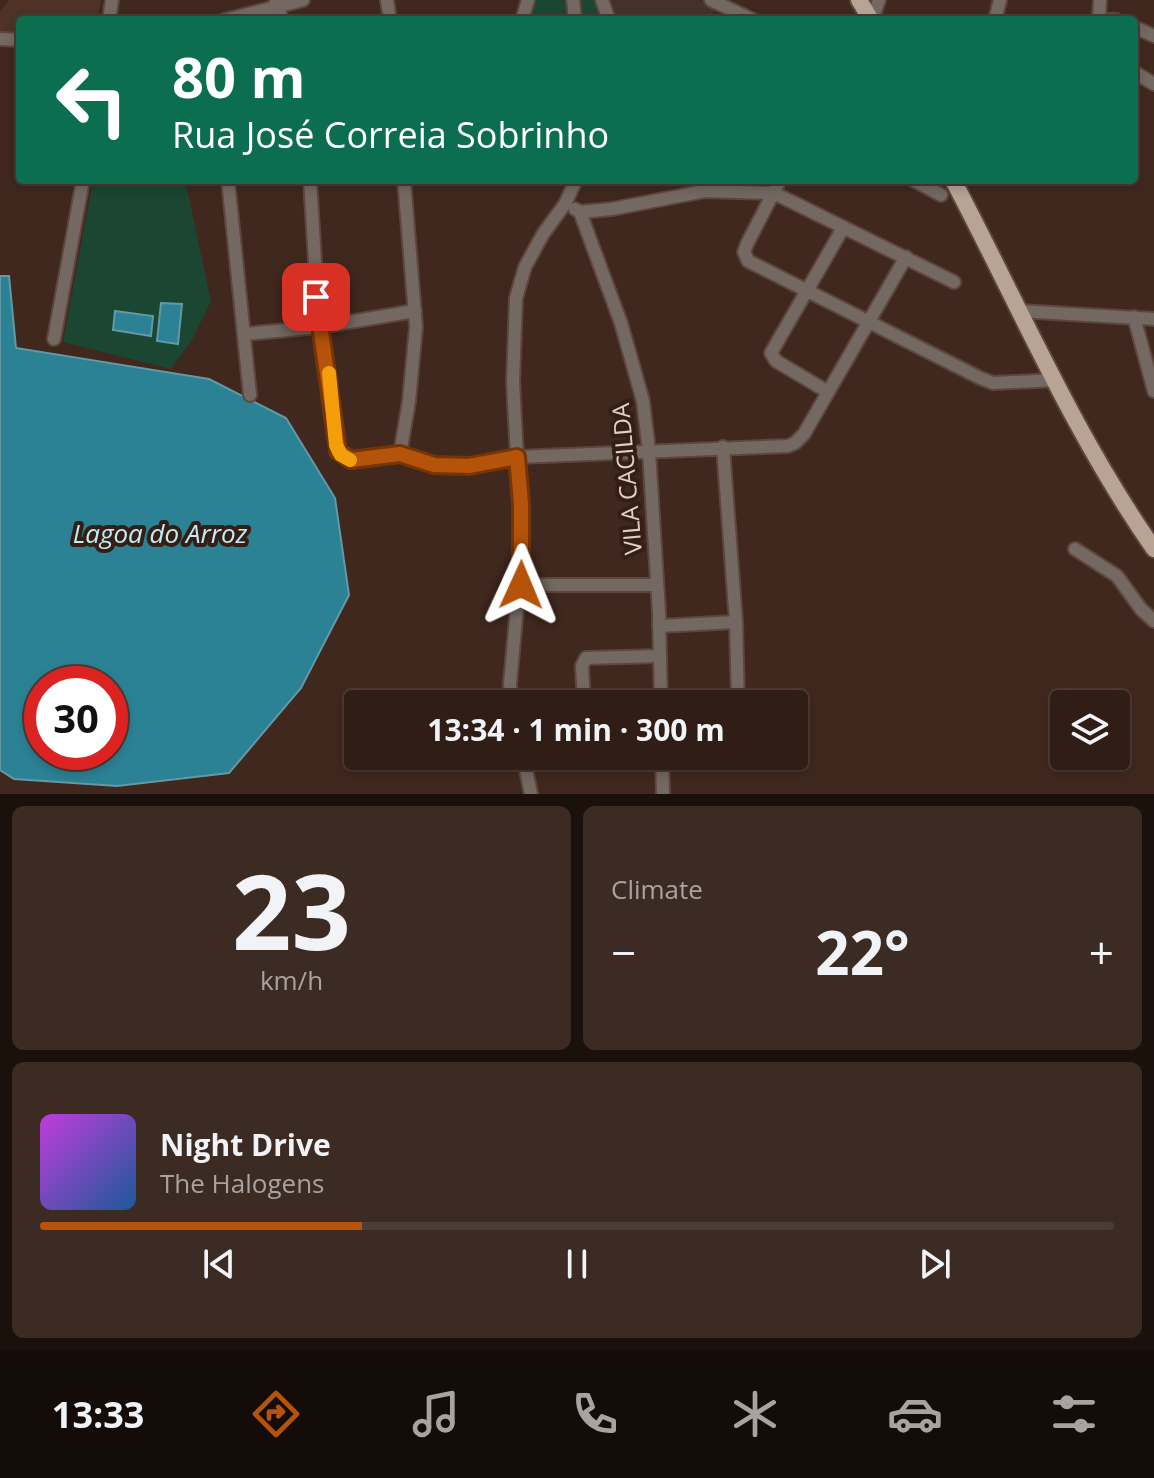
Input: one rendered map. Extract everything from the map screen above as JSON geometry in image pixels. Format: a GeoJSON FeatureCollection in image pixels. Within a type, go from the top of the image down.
{"type":"FeatureCollection","features":[{"type":"Feature","properties":{"kind":"main road"},"geometry":{"type":"LineString","coordinates":[[955,184],[1087,440],[1154,549]]}},
{"type":"Feature","properties":{"kind":"street"},"geometry":{"type":"LineString","coordinates":[[245,16],[303,0]]}},
{"type":"Feature","properties":{"kind":"street"},"geometry":{"type":"LineString","coordinates":[[711,0],[745,16]]}},
{"type":"Feature","properties":{"kind":"street"},"geometry":{"type":"LineString","coordinates":[[720,16],[724,6]]}},
{"type":"Feature","properties":{"kind":"street"},"geometry":{"type":"LineString","coordinates":[[54,339],[82,184]]}},
{"type":"Feature","properties":{"kind":"street"},"geometry":{"type":"LineString","coordinates":[[228,184],[250,395]]}},
{"type":"Feature","properties":{"kind":"street"},"geometry":{"type":"LineString","coordinates":[[310,184],[319,327],[329,374],[338,451],[351,460],[400,454],[434,465],[469,466],[514,457],[788,446],[804,434],[906,257]]}},
{"type":"Feature","properties":{"kind":"street"},"geometry":{"type":"LineString","coordinates":[[400,454],[409,401],[415,311],[404,184]]}},
{"type":"Feature","properties":{"kind":"street"},"geometry":{"type":"LineString","coordinates":[[511,690],[521,585],[521,503],[514,457],[512,363],[516,298],[525,267],[574,184]]}},
{"type":"Feature","properties":{"kind":"street"},"geometry":{"type":"LineString","coordinates":[[778,184],[747,244],[744,252],[748,261],[993,383],[1056,380]]}},
{"type":"Feature","properties":{"kind":"street"},"geometry":{"type":"LineString","coordinates":[[920,184],[941,195]]}},
{"type":"Feature","properties":{"kind":"street"},"geometry":{"type":"LineString","coordinates":[[565,204],[580,212],[704,186],[774,193],[954,282]]}},
{"type":"Feature","properties":{"kind":"street","name":"VILA CACILDA"},"geometry":{"type":"LineString","coordinates":[[580,212],[621,323],[643,401],[649,451],[661,690]]}},
{"type":"Feature","properties":{"kind":"street"},"geometry":{"type":"LineString","coordinates":[[828,392],[776,361],[772,355],[843,228]]}},
{"type":"Feature","properties":{"kind":"street"},"geometry":{"type":"LineString","coordinates":[[245,334],[319,327],[415,311]]}},
{"type":"Feature","properties":{"kind":"street"},"geometry":{"type":"LineString","coordinates":[[1020,311],[1154,319]]}},
{"type":"Feature","properties":{"kind":"street"},"geometry":{"type":"LineString","coordinates":[[1134,317],[1154,391]]}},
{"type":"Feature","properties":{"kind":"street"},"geometry":{"type":"LineString","coordinates":[[723,447],[736,622],[738,690]]}},
{"type":"Feature","properties":{"kind":"street"},"geometry":{"type":"LineString","coordinates":[[1075,549],[1117,576],[1141,609],[1154,621]]}},
{"type":"Feature","properties":{"kind":"street"},"geometry":{"type":"LineString","coordinates":[[521,585],[657,585]]}},
{"type":"Feature","properties":{"kind":"street"},"geometry":{"type":"LineString","coordinates":[[659,626],[736,622]]}},
{"type":"Feature","properties":{"kind":"street"},"geometry":{"type":"LineString","coordinates":[[583,690],[582,666],[586,658],[660,656]]}},
{"type":"Feature","properties":{"kind":"street"},"geometry":{"type":"LineString","coordinates":[[526,770],[531,794]]}},
{"type":"Feature","properties":{"kind":"street"},"geometry":{"type":"LineString","coordinates":[[662,770],[663,794]]}},
{"type":"Feature","properties":{"kind":"shaded area"},"geometry":{"type":"Polygon","coordinates":[[[9,0],[101,0],[98,16],[16,16],[16,36],[0,34],[0,11],[9,0]]]}},
{"type":"Feature","properties":{"kind":"shaded area"},"geometry":{"type":"Polygon","coordinates":[[[607,0],[699,0],[715,9],[712,16],[614,16],[607,0]]]}},
{"type":"Feature","properties":{"kind":"green space"},"geometry":{"type":"Polygon","coordinates":[[[532,0],[568,0],[569,16],[528,16],[532,0]]]}},
{"type":"Feature","properties":{"kind":"green space"},"geometry":{"type":"Polygon","coordinates":[[[580,0],[595,0],[601,16],[582,16],[580,0]]]}},
{"type":"Feature","properties":{"kind":"green space"},"geometry":{"type":"Polygon","coordinates":[[[92,184],[186,184],[211,301],[193,338],[171,369],[63,342],[92,184]]]}},
{"type":"Feature","properties":{"kind":"water","name":"Lagoa do Arroz"},"geometry":{"type":"Polygon","coordinates":[[[0,276],[9,276],[16,348],[209,379],[286,418],[335,498],[349,595],[301,688],[229,773],[117,786],[14,779],[0,770],[0,276]]]}},
{"type":"Feature","properties":{"kind":"water"},"geometry":{"type":"Polygon","coordinates":[[[161,303],[182,304],[178,344],[157,341],[161,303]]]}},
{"type":"Feature","properties":{"kind":"water"},"geometry":{"type":"Polygon","coordinates":[[[115,311],[153,316],[151,336],[113,330],[115,311]]]}},
{"type":"Feature","properties":{"kind":"slow traffic"},"geometry":{"type":"LineString","coordinates":[[329,373],[336,445],[341,455],[350,460]]}},
{"type":"Feature","properties":{"kind":"route"},"geometry":{"type":"LineString","coordinates":[[316,297],[338,451],[351,460],[400,454],[434,465],[469,466],[517,457],[521,503],[521,585]]}}]}
